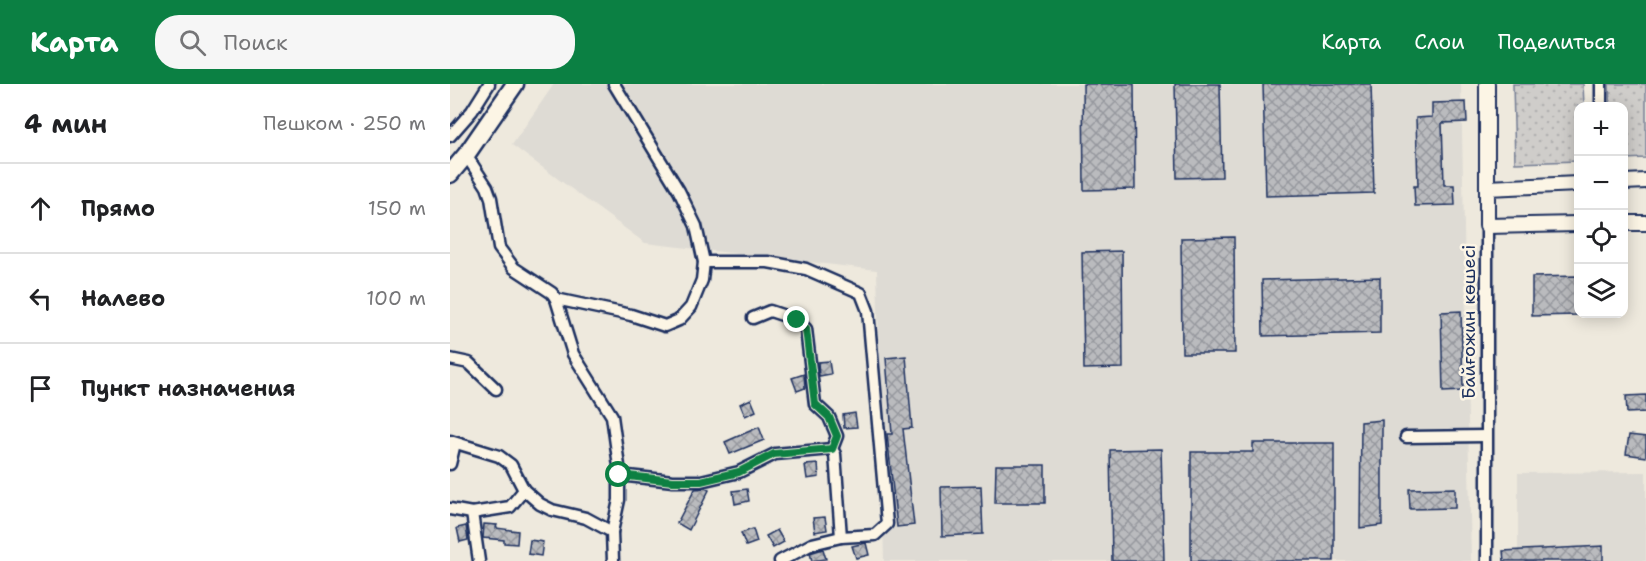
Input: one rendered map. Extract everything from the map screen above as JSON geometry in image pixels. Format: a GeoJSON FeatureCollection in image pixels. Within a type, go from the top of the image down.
{"type":"FeatureCollection","features":[{"type":"Feature","properties":{"kind":"highway"},"geometry":{"type":"LineString","coordinates":[[450,174],[466,155],[515,84]]}},
{"type":"Feature","properties":{"kind":"main road","name":"Байғожин көшесі"},"geometry":{"type":"LineString","coordinates":[[1487,84],[1487,226]]}},
{"type":"Feature","properties":{"kind":"main road"},"geometry":{"type":"LineString","coordinates":[[1628,182],[1646,181]]}},
{"type":"Feature","properties":{"kind":"main road"},"geometry":{"type":"LineString","coordinates":[[1487,188],[1574,184]]}},
{"type":"Feature","properties":{"kind":"main road"},"geometry":{"type":"LineString","coordinates":[[1628,223],[1646,223]]}},
{"type":"Feature","properties":{"kind":"main road"},"geometry":{"type":"LineString","coordinates":[[1487,226],[1574,224]]}},
{"type":"Feature","properties":{"kind":"street"},"geometry":{"type":"LineString","coordinates":[[450,136],[471,111],[489,84]]}},
{"type":"Feature","properties":{"kind":"street"},"geometry":{"type":"LineString","coordinates":[[556,298],[631,315],[665,326],[679,320],[691,307],[702,280],[704,262],[696,226],[679,191],[614,84]]}},
{"type":"Feature","properties":{"kind":"street"},"geometry":{"type":"LineString","coordinates":[[1601,84],[1601,102]]}},
{"type":"Feature","properties":{"kind":"street"},"geometry":{"type":"LineString","coordinates":[[466,155],[487,187],[491,198],[499,248],[514,268],[556,298],[573,354],[612,416],[619,475],[619,500],[612,532],[613,561]]}},
{"type":"Feature","properties":{"kind":"street","name":"Байғожин көшесі"},"geometry":{"type":"LineString","coordinates":[[1487,226],[1487,561]]}},
{"type":"Feature","properties":{"kind":"street"},"geometry":{"type":"LineString","coordinates":[[704,262],[768,262],[806,269],[861,293],[868,311],[887,524],[875,535],[841,537],[812,544],[780,561]]}},
{"type":"Feature","properties":{"kind":"street"},"geometry":{"type":"LineString","coordinates":[[753,318],[770,311],[797,320],[806,329],[815,404],[829,417],[837,436],[832,449]]}},
{"type":"Feature","properties":{"kind":"street"},"geometry":{"type":"LineString","coordinates":[[450,360],[470,363],[496,389]]}},
{"type":"Feature","properties":{"kind":"street"},"geometry":{"type":"LineString","coordinates":[[1406,437],[1486,436]]}},
{"type":"Feature","properties":{"kind":"street"},"geometry":{"type":"LineString","coordinates":[[450,464],[453,442],[499,456],[511,465],[524,490],[552,510],[586,518],[612,532]]}},
{"type":"Feature","properties":{"kind":"street"},"geometry":{"type":"LineString","coordinates":[[832,449],[835,454],[841,537]]}},
{"type":"Feature","properties":{"kind":"street"},"geometry":{"type":"LineString","coordinates":[[619,475],[673,481],[701,481],[739,472],[774,454],[832,449]]}},
{"type":"Feature","properties":{"kind":"street"},"geometry":{"type":"LineString","coordinates":[[450,509],[472,513],[510,507],[524,490]]}},
{"type":"Feature","properties":{"kind":"street"},"geometry":{"type":"LineString","coordinates":[[472,513],[479,561]]}},
{"type":"Feature","properties":{"kind":"shaded area"},"geometry":{"type":"Polygon","coordinates":[[[554,84],[1461,84],[1471,561],[884,561],[877,270],[645,243],[512,145],[554,84]]]}},
{"type":"Feature","properties":{"kind":"shaded area"},"geometry":{"type":"Polygon","coordinates":[[[1513,84],[1583,84],[1584,102],[1574,102],[1574,161],[1515,163],[1513,84]]]}},
{"type":"Feature","properties":{"kind":"shaded area"},"geometry":{"type":"Polygon","coordinates":[[[1609,84],[1646,84],[1646,158],[1628,159],[1628,102],[1610,102],[1609,84]]]}},
{"type":"Feature","properties":{"kind":"shaded area"},"geometry":{"type":"Polygon","coordinates":[[[1646,472],[1646,561],[1518,561],[1518,473],[1646,472]]]}},
{"type":"Feature","properties":{"kind":"building"},"geometry":{"type":"Polygon","coordinates":[[[1083,84],[1134,84],[1135,189],[1084,190],[1083,84]]]}},
{"type":"Feature","properties":{"kind":"building"},"geometry":{"type":"Polygon","coordinates":[[[1175,84],[1220,84],[1222,177],[1177,178],[1175,84]]]}},
{"type":"Feature","properties":{"kind":"building"},"geometry":{"type":"Polygon","coordinates":[[[1263,84],[1371,84],[1374,193],[1266,196],[1263,84]]]}},
{"type":"Feature","properties":{"kind":"building"},"geometry":{"type":"Polygon","coordinates":[[[1466,102],[1467,122],[1442,123],[1444,185],[1454,185],[1455,205],[1415,206],[1414,186],[1418,186],[1416,118],[1432,117],[1432,103],[1466,102]]]}},
{"type":"Feature","properties":{"kind":"building"},"geometry":{"type":"Polygon","coordinates":[[[1234,237],[1235,353],[1182,353],[1181,238],[1234,237]]]}},
{"type":"Feature","properties":{"kind":"building"},"geometry":{"type":"Polygon","coordinates":[[[1122,251],[1123,368],[1084,369],[1082,252],[1122,251]]]}},
{"type":"Feature","properties":{"kind":"building"},"geometry":{"type":"Polygon","coordinates":[[[1574,276],[1574,315],[1532,316],[1532,277],[1574,276]]]}},
{"type":"Feature","properties":{"kind":"building"},"geometry":{"type":"Polygon","coordinates":[[[1380,277],[1380,333],[1263,336],[1262,280],[1380,277]]]}},
{"type":"Feature","properties":{"kind":"building"},"geometry":{"type":"Polygon","coordinates":[[[1461,311],[1463,391],[1443,392],[1441,312],[1461,311]]]}},
{"type":"Feature","properties":{"kind":"building"},"geometry":{"type":"Polygon","coordinates":[[[906,356],[912,428],[903,429],[914,525],[897,527],[887,434],[892,434],[886,358],[906,356]]]}},
{"type":"Feature","properties":{"kind":"building"},"geometry":{"type":"Polygon","coordinates":[[[829,361],[831,374],[819,376],[818,362],[829,361]]]}},
{"type":"Feature","properties":{"kind":"building"},"geometry":{"type":"Polygon","coordinates":[[[804,374],[805,388],[797,391],[792,378],[804,374]]]}},
{"type":"Feature","properties":{"kind":"building"},"geometry":{"type":"Polygon","coordinates":[[[1646,395],[1646,412],[1627,413],[1626,396],[1646,395]]]}},
{"type":"Feature","properties":{"kind":"building"},"geometry":{"type":"Polygon","coordinates":[[[751,399],[756,411],[745,416],[740,404],[751,399]]]}},
{"type":"Feature","properties":{"kind":"building"},"geometry":{"type":"Polygon","coordinates":[[[855,413],[857,427],[844,428],[843,415],[855,413]]]}},
{"type":"Feature","properties":{"kind":"building"},"geometry":{"type":"Polygon","coordinates":[[[1382,420],[1382,525],[1360,528],[1361,422],[1382,420]]]}},
{"type":"Feature","properties":{"kind":"building"},"geometry":{"type":"Polygon","coordinates":[[[759,427],[764,440],[730,454],[725,442],[759,427]]]}},
{"type":"Feature","properties":{"kind":"building"},"geometry":{"type":"Polygon","coordinates":[[[1629,435],[1646,437],[1646,457],[1626,454],[1629,435]]]}},
{"type":"Feature","properties":{"kind":"building"},"geometry":{"type":"Polygon","coordinates":[[[1253,443],[1334,443],[1334,561],[1191,561],[1191,452],[1253,452],[1253,443]]]}},
{"type":"Feature","properties":{"kind":"building"},"geometry":{"type":"Polygon","coordinates":[[[1161,449],[1164,561],[1112,561],[1110,450],[1161,449]]]}},
{"type":"Feature","properties":{"kind":"building"},"geometry":{"type":"Polygon","coordinates":[[[818,464],[819,477],[807,479],[805,465],[818,464]]]}},
{"type":"Feature","properties":{"kind":"building"},"geometry":{"type":"Polygon","coordinates":[[[996,465],[1045,465],[1045,503],[995,503],[996,465]]]}},
{"type":"Feature","properties":{"kind":"building"},"geometry":{"type":"Polygon","coordinates":[[[981,486],[983,534],[942,536],[941,487],[981,486]]]}},
{"type":"Feature","properties":{"kind":"building"},"geometry":{"type":"Polygon","coordinates":[[[1455,488],[1455,508],[1410,509],[1409,489],[1455,488]]]}},
{"type":"Feature","properties":{"kind":"building"},"geometry":{"type":"Polygon","coordinates":[[[695,489],[709,490],[689,530],[677,523],[695,489]]]}},
{"type":"Feature","properties":{"kind":"building"},"geometry":{"type":"Polygon","coordinates":[[[747,489],[749,501],[735,504],[733,491],[747,489]]]}},
{"type":"Feature","properties":{"kind":"building"},"geometry":{"type":"Polygon","coordinates":[[[825,517],[827,530],[815,532],[813,518],[825,517]]]}},
{"type":"Feature","properties":{"kind":"building"},"geometry":{"type":"Polygon","coordinates":[[[484,524],[518,531],[517,544],[483,538],[484,524]]]}},
{"type":"Feature","properties":{"kind":"building"},"geometry":{"type":"Polygon","coordinates":[[[466,526],[468,540],[460,542],[457,528],[466,526]]]}},
{"type":"Feature","properties":{"kind":"building"},"geometry":{"type":"Polygon","coordinates":[[[753,529],[757,542],[746,546],[741,533],[753,529]]]}},
{"type":"Feature","properties":{"kind":"building"},"geometry":{"type":"Polygon","coordinates":[[[777,530],[784,542],[773,548],[766,536],[777,530]]]}},
{"type":"Feature","properties":{"kind":"building"},"geometry":{"type":"Polygon","coordinates":[[[530,540],[543,542],[541,556],[528,554],[530,540]]]}},
{"type":"Feature","properties":{"kind":"building"},"geometry":{"type":"Polygon","coordinates":[[[866,543],[869,555],[856,558],[852,546],[866,543]]]}},
{"type":"Feature","properties":{"kind":"building"},"geometry":{"type":"Polygon","coordinates":[[[1603,546],[1603,561],[1504,561],[1503,551],[1603,546]]]}},
{"type":"Feature","properties":{"kind":"building"},"geometry":{"type":"Polygon","coordinates":[[[823,549],[826,559],[812,561],[810,553],[823,549]]]}},
{"type":"Feature","properties":{"kind":"route"},"geometry":{"type":"LineString","coordinates":[[619,475],[673,481],[701,481],[739,472],[774,454],[832,449],[837,436],[829,417],[815,404],[806,329],[797,320]]}}]}
